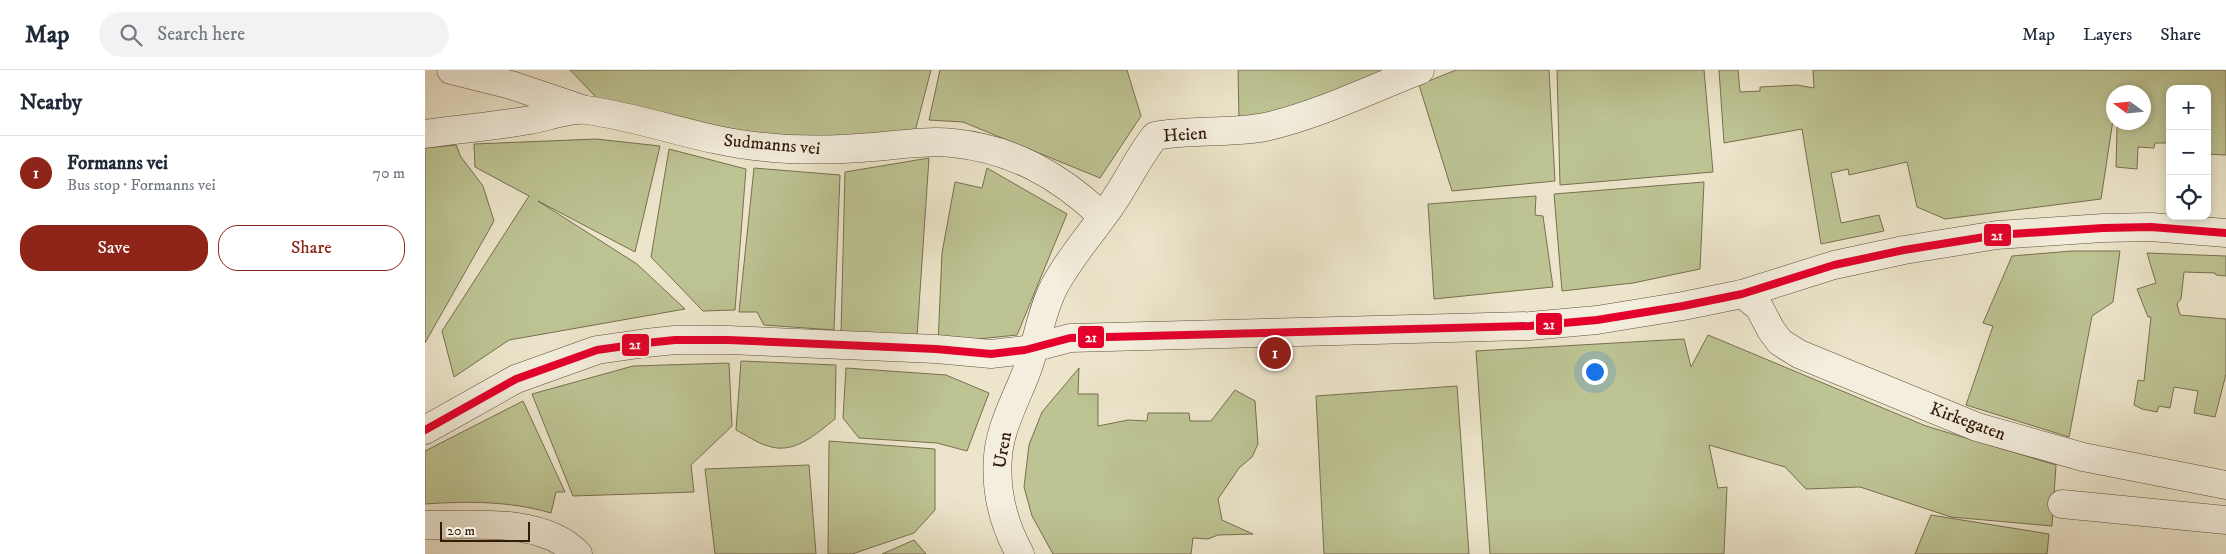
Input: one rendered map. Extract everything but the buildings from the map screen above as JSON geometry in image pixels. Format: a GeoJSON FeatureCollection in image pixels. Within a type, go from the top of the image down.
{"type":"FeatureCollection","features":[{"type":"Feature","properties":{"kind":"street"},"geometry":{"type":"LineString","coordinates":[[451,70],[511,85],[584,110]]}},
{"type":"Feature","properties":{"kind":"street","name":"Heien"},"geometry":{"type":"LineString","coordinates":[[1036,347],[1042,319],[1054,288],[1072,257],[1116,197],[1141,153],[1155,136],[1189,130],[1242,131],[1268,126],[1325,107],[1420,70]]}},
{"type":"Feature","properties":{"kind":"street","name":"Sudmanns vei"},"geometry":{"type":"LineString","coordinates":[[425,134],[506,124],[584,110],[661,126],[704,138],[765,148],[846,149],[909,143],[951,142],[1000,151],[1048,173],[1079,194],[1102,216]]}},
{"type":"Feature","properties":{"kind":"street"},"geometry":{"type":"LineString","coordinates":[[425,430],[516,379],[597,350],[675,340],[769,341],[936,349],[991,354],[1036,347],[1070,338],[1530,326],[1597,320],[1742,294],[1834,266],[1904,250],[1997,235],[2078,228],[2132,227],[2226,233]]}},
{"type":"Feature","properties":{"kind":"street","name":"Kirkegaten"},"geometry":{"type":"LineString","coordinates":[[1742,294],[1759,306],[1779,342],[1799,354],[1977,427],[2083,457],[2226,485]]}},
{"type":"Feature","properties":{"kind":"street","name":"Uren"},"geometry":{"type":"LineString","coordinates":[[1020,554],[1001,510],[997,480],[998,453],[1005,426],[1036,347]]}},
{"type":"Feature","properties":{"kind":"street"},"geometry":{"type":"LineString","coordinates":[[2062,504],[2226,520]]}},
{"type":"Feature","properties":{"kind":"street"},"geometry":{"type":"LineString","coordinates":[[425,525],[498,526],[533,530],[557,537],[578,554]]}},
{"type":"Feature","properties":{"kind":"green space"},"geometry":{"type":"Polygon","coordinates":[[[570,70],[931,70],[911,147],[620,122],[570,70]]]}},
{"type":"Feature","properties":{"kind":"green space"},"geometry":{"type":"Polygon","coordinates":[[[940,70],[1127,70],[1141,116],[1100,178],[963,122],[929,120],[940,70]]]}},
{"type":"Feature","properties":{"kind":"green space"},"geometry":{"type":"Polygon","coordinates":[[[1238,70],[1394,70],[1309,104],[1239,120],[1238,70]]]}},
{"type":"Feature","properties":{"kind":"green space"},"geometry":{"type":"Polygon","coordinates":[[[1456,70],[1549,70],[1555,181],[1452,191],[1419,85],[1456,70]]]}},
{"type":"Feature","properties":{"kind":"green space"},"geometry":{"type":"Polygon","coordinates":[[[1557,70],[1704,70],[1713,172],[1560,185],[1557,70]]]}},
{"type":"Feature","properties":{"kind":"green space"},"geometry":{"type":"Polygon","coordinates":[[[1719,70],[1738,70],[1740,92],[1760,91],[1760,87],[1797,85],[1814,88],[1813,70],[2226,70],[2226,155],[2211,154],[2211,85],[2166,85],[2166,143],[2155,143],[2154,148],[2138,147],[2137,169],[2116,167],[2117,130],[2151,130],[2151,85],[2106,85],[2106,130],[2111,130],[2101,199],[1945,219],[1917,207],[1907,162],[1849,175],[1848,169],[1831,173],[1841,223],[1879,215],[1884,231],[1821,244],[1802,129],[1724,143],[1719,70]]]}},
{"type":"Feature","properties":{"kind":"green space"},"geometry":{"type":"Polygon","coordinates":[[[596,139],[660,146],[635,252],[538,201],[637,264],[685,309],[509,340],[454,377],[442,331],[529,196],[475,167],[474,144],[596,139]]]}},
{"type":"Feature","properties":{"kind":"green space"},"geometry":{"type":"Polygon","coordinates":[[[456,145],[461,157],[483,186],[494,221],[425,343],[425,148],[456,145]]]}},
{"type":"Feature","properties":{"kind":"green space"},"geometry":{"type":"Polygon","coordinates":[[[669,149],[746,169],[735,310],[703,311],[651,257],[669,149]]]}},
{"type":"Feature","properties":{"kind":"green space"},"geometry":{"type":"Polygon","coordinates":[[[929,158],[917,336],[841,334],[845,172],[929,158]]]}},
{"type":"Feature","properties":{"kind":"green space"},"geometry":{"type":"Polygon","coordinates":[[[754,168],[840,175],[834,330],[764,325],[757,312],[739,312],[754,168]]]}},
{"type":"Feature","properties":{"kind":"green space"},"geometry":{"type":"Polygon","coordinates":[[[987,168],[1067,214],[1017,335],[938,343],[942,253],[955,182],[982,188],[987,168]]]}},
{"type":"Feature","properties":{"kind":"green space"},"geometry":{"type":"Polygon","coordinates":[[[1704,182],[1700,269],[1633,283],[1562,291],[1554,194],[1704,182]]]}},
{"type":"Feature","properties":{"kind":"green space"},"geometry":{"type":"Polygon","coordinates":[[[1536,196],[1535,215],[1543,216],[1553,287],[1434,299],[1428,204],[1536,196]]]}},
{"type":"Feature","properties":{"kind":"green space"},"geometry":{"type":"Polygon","coordinates":[[[2072,251],[2120,251],[2113,302],[2092,316],[2069,437],[1966,405],[1993,326],[1983,323],[2012,256],[2072,251]]]}},
{"type":"Feature","properties":{"kind":"green space"},"geometry":{"type":"Polygon","coordinates":[[[2147,253],[2226,256],[2226,276],[2216,275],[2215,273],[2184,272],[2181,299],[2177,304],[2180,315],[2226,319],[2226,374],[2215,417],[2194,413],[2198,391],[2174,387],[2170,408],[2159,406],[2157,412],[2134,405],[2138,380],[2144,381],[2151,317],[2148,317],[2137,289],[2156,283],[2147,253]]]}},
{"type":"Feature","properties":{"kind":"green space"},"geometry":{"type":"Polygon","coordinates":[[[1708,335],[1926,426],[2056,465],[2052,526],[1951,517],[1860,487],[1806,489],[1785,467],[1709,445],[1718,488],[1727,487],[1724,554],[1490,554],[1476,351],[1684,339],[1691,367],[1708,335]]]}},
{"type":"Feature","properties":{"kind":"green space"},"geometry":{"type":"Polygon","coordinates":[[[741,361],[836,365],[835,419],[804,442],[787,448],[764,445],[736,430],[741,361]]]}},
{"type":"Feature","properties":{"kind":"green space"},"geometry":{"type":"Polygon","coordinates":[[[729,363],[732,426],[691,465],[694,492],[573,496],[532,394],[633,366],[729,363]]]}},
{"type":"Feature","properties":{"kind":"green space"},"geometry":{"type":"Polygon","coordinates":[[[846,368],[946,375],[989,393],[967,451],[937,443],[859,438],[843,418],[846,368]]]}},
{"type":"Feature","properties":{"kind":"green space"},"geometry":{"type":"Polygon","coordinates":[[[1079,368],[1078,394],[1098,394],[1098,426],[1128,420],[1147,421],[1148,413],[1189,413],[1190,421],[1211,421],[1235,390],[1255,401],[1258,444],[1252,457],[1239,468],[1218,499],[1222,520],[1253,534],[1218,535],[1208,539],[1193,538],[1191,554],[1053,554],[1032,516],[1024,487],[1029,445],[1042,412],[1079,368]]]}},
{"type":"Feature","properties":{"kind":"green space"},"geometry":{"type":"Polygon","coordinates":[[[1457,386],[1469,554],[1324,554],[1316,396],[1457,386]]]}},
{"type":"Feature","properties":{"kind":"green space"},"geometry":{"type":"Polygon","coordinates":[[[523,401],[565,492],[556,492],[551,513],[504,504],[457,502],[425,504],[425,451],[523,401]]]}},
{"type":"Feature","properties":{"kind":"green space"},"geometry":{"type":"Polygon","coordinates":[[[829,441],[935,449],[935,510],[914,533],[852,554],[828,554],[829,441]]]}},
{"type":"Feature","properties":{"kind":"green space"},"geometry":{"type":"Polygon","coordinates":[[[809,465],[816,554],[715,554],[705,469],[809,465]]]}},
{"type":"Feature","properties":{"kind":"green space"},"geometry":{"type":"Polygon","coordinates":[[[1931,515],[2049,534],[2047,554],[1915,554],[1931,515]]]}},
{"type":"Feature","properties":{"kind":"green space"},"geometry":{"type":"Polygon","coordinates":[[[914,540],[926,554],[882,554],[914,540]]]}},
{"type":"Feature","properties":{"kind":"transit line","name":"21"},"geometry":{"type":"LineString","coordinates":[[425,430],[516,379],[597,350],[646,343],[675,340],[728,340],[936,349],[991,354],[1025,350],[1070,338],[1530,326],[1597,320],[1683,306],[1742,294],[1834,265],[1904,250],[1997,235],[2151,227],[2226,233]]}},
{"type":"Feature","properties":{"kind":"place","name":"Formanns vei"},"geometry":{"type":"Point","coordinates":[1275,353]}}]}
